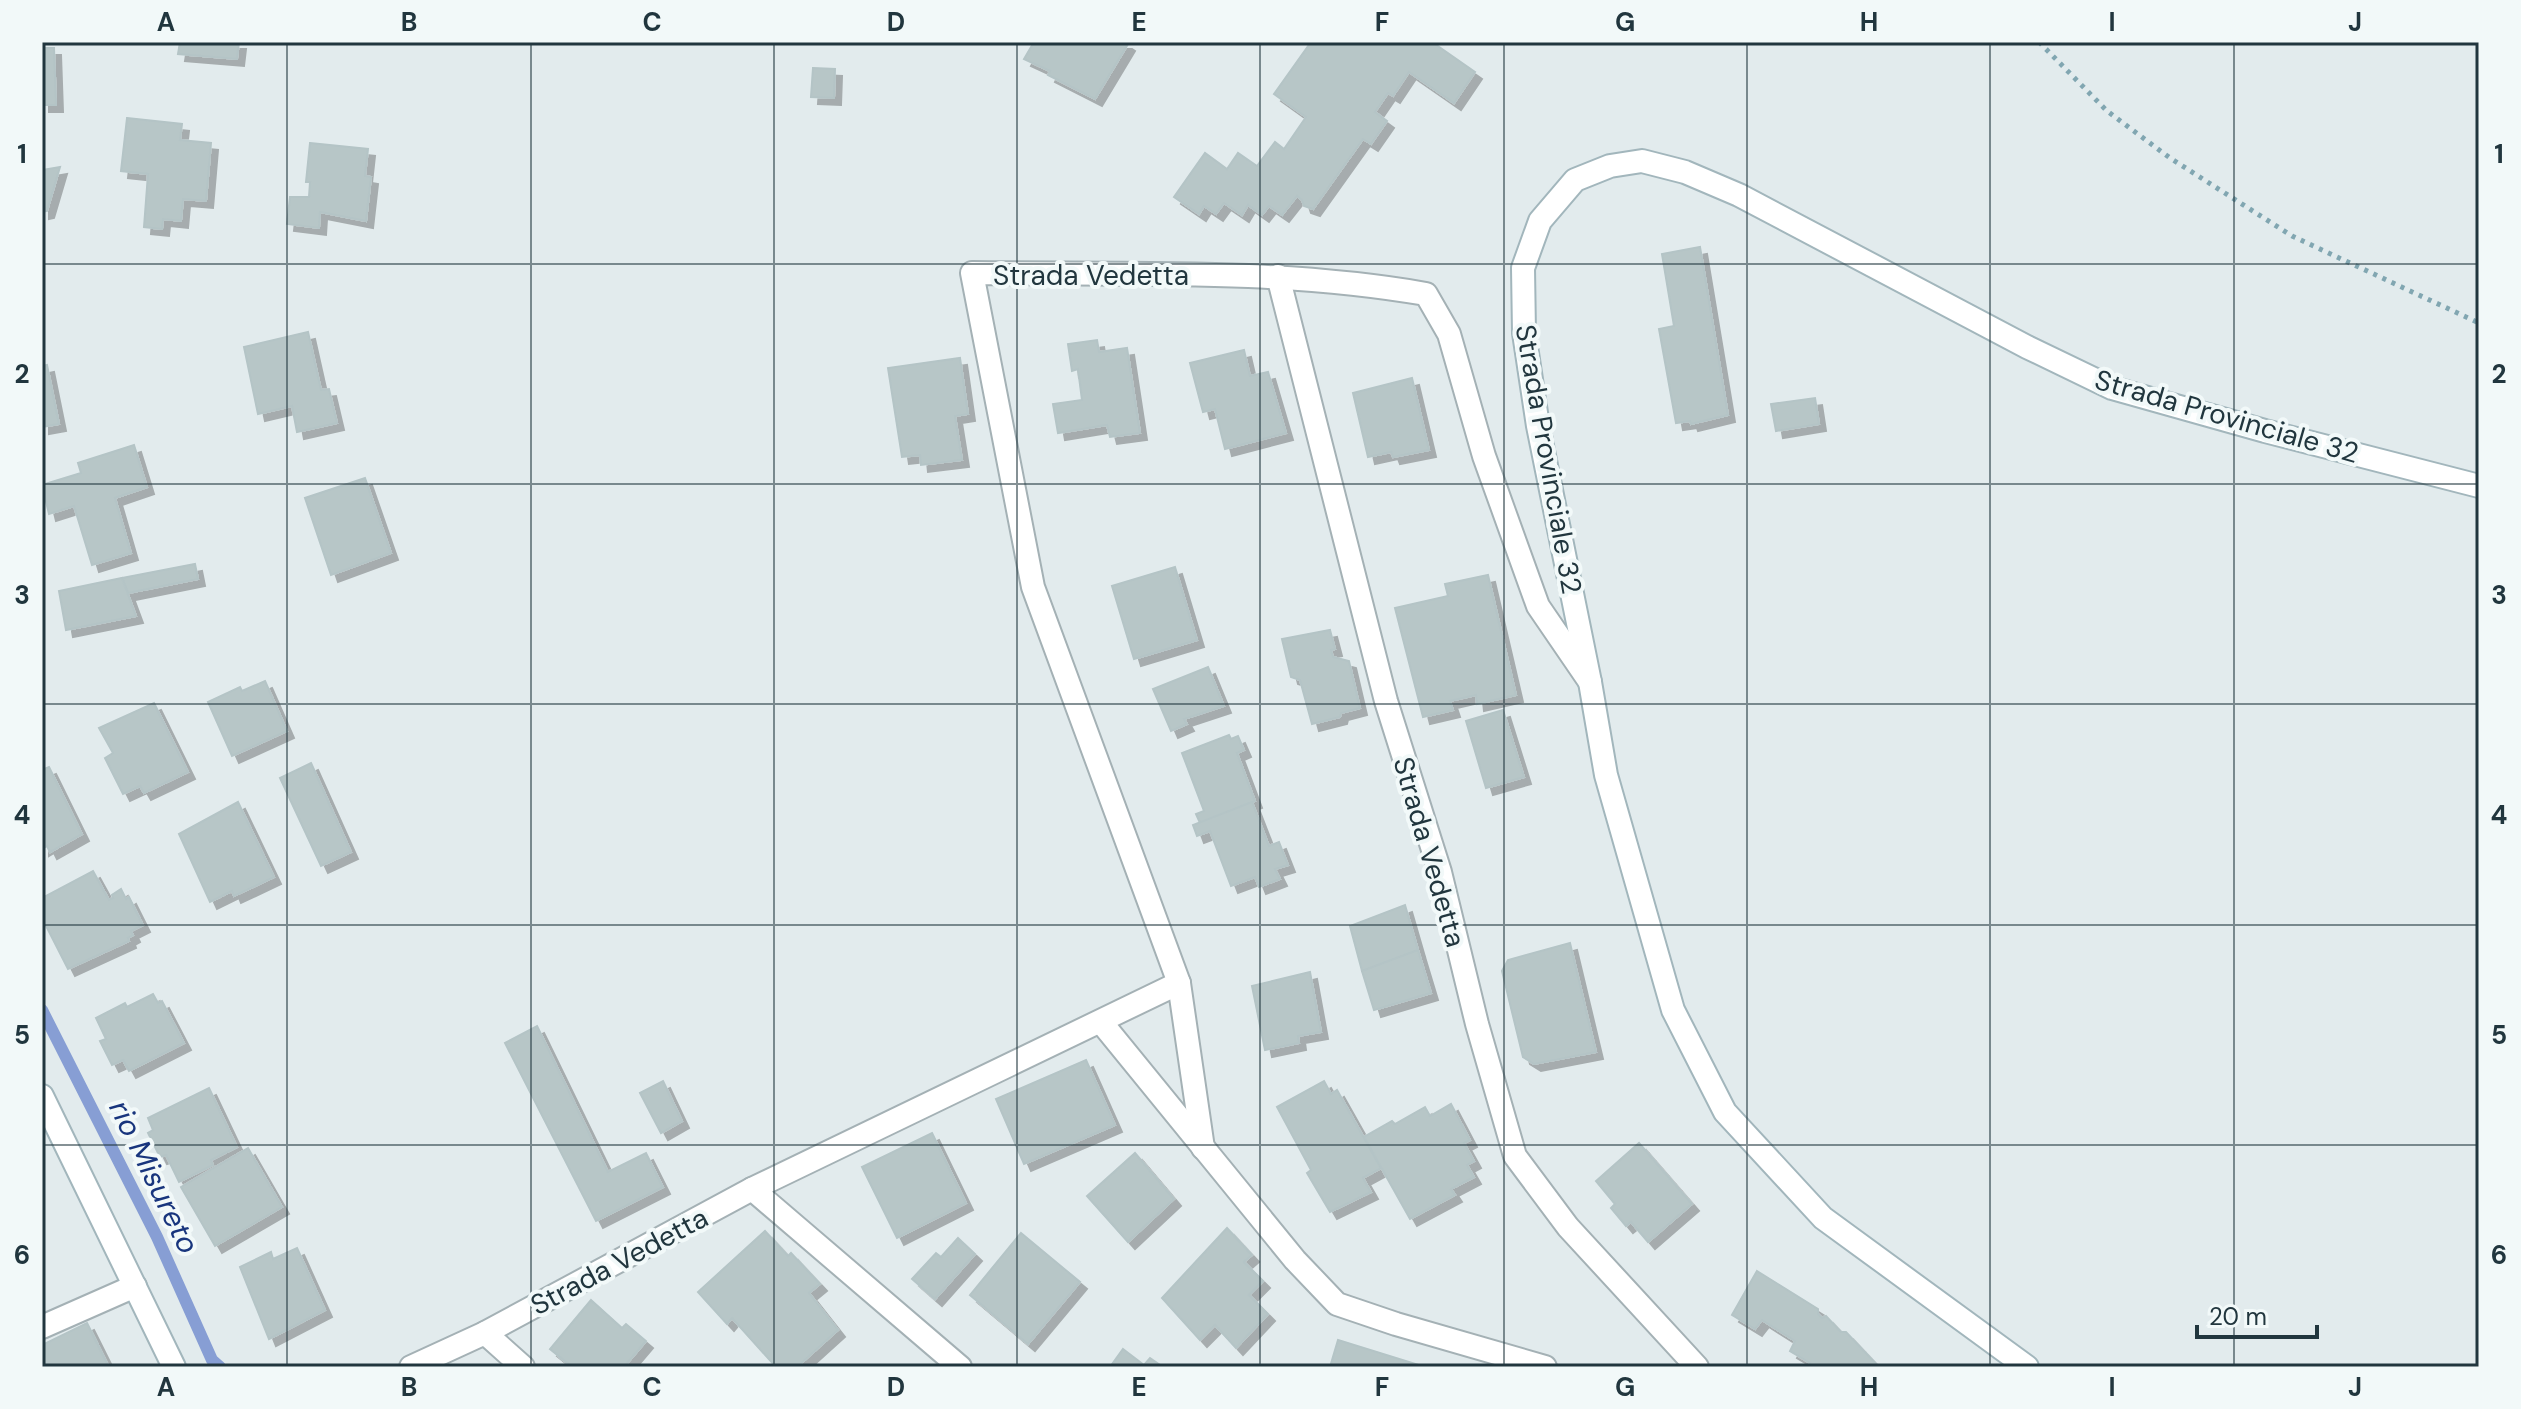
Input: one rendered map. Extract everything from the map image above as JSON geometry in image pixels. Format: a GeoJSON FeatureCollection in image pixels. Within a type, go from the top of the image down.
{"type":"FeatureCollection","features":[{"type":"Feature","properties":{"kind":"street","name":"Strada Provinciale 32"},"geometry":{"type":"LineString","coordinates":[[2027,1367],[1823,1218],[1725,1112],[1673,1010],[1606,775],[1538,426],[1524,333],[1523,268],[1540,221],[1575,180],[1610,166],[1642,161],[1685,172],[1739,195],[2027,347],[2112,388],[2479,486]]}},
{"type":"Feature","properties":{"kind":"street","name":"Strada Vedetta"},"geometry":{"type":"LineString","coordinates":[[1203,1148],[1179,983],[1033,587],[972,273],[1278,276],[1426,294],[1449,334],[1484,456],[1538,606],[1590,682]]}},
{"type":"Feature","properties":{"kind":"street","name":"Strada Vedetta"},"geometry":{"type":"LineString","coordinates":[[1278,276],[1386,701],[1440,872],[1477,1024],[1515,1156],[1568,1227],[1697,1367]]}},
{"type":"Feature","properties":{"kind":"street","name":"Strada Vedetta"},"geometry":{"type":"LineString","coordinates":[[411,1367],[485,1333],[752,1189],[1179,983]]}},
{"type":"Feature","properties":{"kind":"street"},"geometry":{"type":"LineString","coordinates":[[1101,1022],[1295,1260],[1337,1304],[1545,1367]]}},
{"type":"Feature","properties":{"kind":"street"},"geometry":{"type":"LineString","coordinates":[[42,1096],[174,1367]]}},
{"type":"Feature","properties":{"kind":"street"},"geometry":{"type":"LineString","coordinates":[[752,1189],[960,1367]]}},
{"type":"Feature","properties":{"kind":"street"},"geometry":{"type":"LineString","coordinates":[[42,1327],[135,1286]]}},
{"type":"Feature","properties":{"kind":"street"},"geometry":{"type":"LineString","coordinates":[[485,1333],[523,1367]]}},
{"type":"Feature","properties":{"kind":"path"},"geometry":{"type":"LineString","coordinates":[[2039,42],[2107,111],[2170,158],[2292,236],[2479,323]]}},
{"type":"Feature","properties":{"kind":"building"},"geometry":{"type":"Polygon","coordinates":[[[180,42],[239,42],[237,59],[178,54],[180,42]]]}},
{"type":"Feature","properties":{"kind":"building"},"geometry":{"type":"Polygon","coordinates":[[[1034,42],[1128,44],[1095,99],[1024,59],[1034,42]]]}},
{"type":"Feature","properties":{"kind":"building"},"geometry":{"type":"Polygon","coordinates":[[[1311,42],[1432,42],[1475,72],[1454,103],[1409,72],[1393,96],[1388,93],[1375,112],[1387,121],[1371,144],[1363,139],[1313,209],[1304,206],[1297,196],[1282,215],[1269,206],[1262,215],[1248,205],[1242,215],[1224,203],[1216,214],[1204,206],[1199,214],[1174,197],[1205,153],[1227,169],[1238,153],[1257,166],[1275,142],[1284,149],[1306,117],[1274,94],[1311,42]]]}},
{"type":"Feature","properties":{"kind":"building"},"geometry":{"type":"Polygon","coordinates":[[[42,48],[54,48],[56,105],[42,105],[42,48]]]}},
{"type":"Feature","properties":{"kind":"building"},"geometry":{"type":"Polygon","coordinates":[[[813,68],[835,69],[834,98],[811,97],[813,68]]]}},
{"type":"Feature","properties":{"kind":"building"},"geometry":{"type":"Polygon","coordinates":[[[127,118],[182,124],[180,140],[211,143],[206,201],[183,199],[181,221],[163,219],[162,229],[144,227],[148,174],[121,171],[127,118]]]}},
{"type":"Feature","properties":{"kind":"building"},"geometry":{"type":"Polygon","coordinates":[[[310,143],[368,149],[365,176],[371,177],[366,221],[320,212],[319,228],[287,224],[290,197],[309,197],[310,182],[306,182],[310,143]]]}},
{"type":"Feature","properties":{"kind":"building"},"geometry":{"type":"Polygon","coordinates":[[[60,167],[47,211],[42,212],[42,170],[60,167]]]}},
{"type":"Feature","properties":{"kind":"building"},"geometry":{"type":"Polygon","coordinates":[[[1700,247],[1728,415],[1691,424],[1690,421],[1676,423],[1659,329],[1674,326],[1662,254],[1700,247]]]}},
{"type":"Feature","properties":{"kind":"building"},"geometry":{"type":"Polygon","coordinates":[[[308,332],[321,390],[329,389],[337,423],[297,432],[292,406],[258,414],[244,347],[308,332]]]}},
{"type":"Feature","properties":{"kind":"building"},"geometry":{"type":"Polygon","coordinates":[[[1097,340],[1099,352],[1127,348],[1140,433],[1110,437],[1107,425],[1058,433],[1053,404],[1082,400],[1078,369],[1072,371],[1068,344],[1097,340]]]}},
{"type":"Feature","properties":{"kind":"building"},"geometry":{"type":"Polygon","coordinates":[[[1244,350],[1250,376],[1268,372],[1286,433],[1225,449],[1215,409],[1203,412],[1190,363],[1244,350]]]}},
{"type":"Feature","properties":{"kind":"building"},"geometry":{"type":"Polygon","coordinates":[[[960,358],[968,414],[955,416],[962,460],[921,465],[920,455],[902,457],[888,368],[960,358]]]}},
{"type":"Feature","properties":{"kind":"building"},"geometry":{"type":"Polygon","coordinates":[[[47,365],[59,424],[42,427],[42,366],[47,365]]]}},
{"type":"Feature","properties":{"kind":"building"},"geometry":{"type":"Polygon","coordinates":[[[1412,378],[1429,450],[1393,457],[1391,452],[1368,457],[1353,393],[1412,378]]]}},
{"type":"Feature","properties":{"kind":"building"},"geometry":{"type":"Polygon","coordinates":[[[1815,398],[1819,424],[1776,431],[1771,404],[1815,398]]]}},
{"type":"Feature","properties":{"kind":"building"},"geometry":{"type":"Polygon","coordinates":[[[134,445],[147,487],[115,498],[131,553],[92,565],[74,506],[49,514],[42,485],[81,473],[78,463],[134,445]]]}},
{"type":"Feature","properties":{"kind":"building"},"geometry":{"type":"Polygon","coordinates":[[[365,478],[391,553],[331,575],[305,498],[365,478]]]}},
{"type":"Feature","properties":{"kind":"building"},"geometry":{"type":"Polygon","coordinates":[[[195,564],[198,579],[128,593],[122,578],[195,564]]]}},
{"type":"Feature","properties":{"kind":"building"},"geometry":{"type":"Polygon","coordinates":[[[1175,567],[1197,640],[1134,659],[1112,586],[1175,567]]]}},
{"type":"Feature","properties":{"kind":"building"},"geometry":{"type":"Polygon","coordinates":[[[1488,575],[1516,695],[1477,704],[1476,695],[1450,701],[1453,710],[1423,717],[1395,608],[1448,596],[1445,584],[1488,575]]]}},
{"type":"Feature","properties":{"kind":"building"},"geometry":{"type":"Polygon","coordinates":[[[122,578],[136,616],[66,630],[59,591],[122,578]]]}},
{"type":"Feature","properties":{"kind":"building"},"geometry":{"type":"Polygon","coordinates":[[[1330,630],[1335,649],[1331,650],[1333,657],[1349,661],[1360,708],[1312,724],[1300,680],[1291,677],[1282,639],[1330,630]]]}},
{"type":"Feature","properties":{"kind":"building"},"geometry":{"type":"Polygon","coordinates":[[[1208,667],[1224,706],[1184,719],[1187,724],[1171,731],[1153,689],[1208,667]]]}},
{"type":"Feature","properties":{"kind":"building"},"geometry":{"type":"Polygon","coordinates":[[[265,681],[287,731],[232,756],[208,702],[240,687],[242,691],[265,681]]]}},
{"type":"Feature","properties":{"kind":"building"},"geometry":{"type":"Polygon","coordinates":[[[154,703],[188,772],[144,793],[140,786],[123,794],[105,758],[113,753],[99,728],[154,703]]]}},
{"type":"Feature","properties":{"kind":"building"},"geometry":{"type":"Polygon","coordinates":[[[1503,710],[1524,777],[1486,788],[1466,721],[1503,710]]]}},
{"type":"Feature","properties":{"kind":"building"},"geometry":{"type":"Polygon","coordinates":[[[1229,735],[1231,739],[1238,736],[1244,750],[1237,753],[1255,801],[1200,823],[1196,814],[1204,811],[1182,753],[1229,735]]]}},
{"type":"Feature","properties":{"kind":"building"},"geometry":{"type":"Polygon","coordinates":[[[311,763],[351,852],[321,866],[280,778],[311,763]]]}},
{"type":"Feature","properties":{"kind":"building"},"geometry":{"type":"Polygon","coordinates":[[[49,767],[82,834],[50,852],[47,846],[42,849],[42,770],[49,767]]]}},
{"type":"Feature","properties":{"kind":"building"},"geometry":{"type":"Polygon","coordinates":[[[238,802],[274,877],[234,896],[232,891],[210,902],[179,834],[238,802]]]}},
{"type":"Feature","properties":{"kind":"building"},"geometry":{"type":"Polygon","coordinates":[[[1252,802],[1269,846],[1279,842],[1288,865],[1275,869],[1280,879],[1259,887],[1255,877],[1231,886],[1210,831],[1197,836],[1193,825],[1252,802]]]}},
{"type":"Feature","properties":{"kind":"building"},"geometry":{"type":"Polygon","coordinates":[[[93,871],[109,900],[121,889],[126,899],[129,897],[143,925],[131,931],[133,935],[128,938],[129,941],[68,969],[42,918],[42,898],[93,871]]]}},
{"type":"Feature","properties":{"kind":"building"},"geometry":{"type":"Polygon","coordinates":[[[1405,905],[1418,950],[1362,971],[1350,926],[1405,905]]]}},
{"type":"Feature","properties":{"kind":"building"},"geometry":{"type":"Polygon","coordinates":[[[1570,943],[1596,1052],[1534,1064],[1523,1057],[1502,971],[1508,960],[1570,943]]]}},
{"type":"Feature","properties":{"kind":"building"},"geometry":{"type":"Polygon","coordinates":[[[1418,950],[1431,993],[1374,1010],[1362,971],[1418,950]]]}},
{"type":"Feature","properties":{"kind":"building"},"geometry":{"type":"Polygon","coordinates":[[[1310,972],[1321,1032],[1298,1036],[1299,1043],[1265,1050],[1252,986],[1310,972]]]}},
{"type":"Feature","properties":{"kind":"building"},"geometry":{"type":"Polygon","coordinates":[[[153,994],[158,1003],[162,1001],[184,1043],[129,1071],[123,1060],[112,1065],[100,1041],[106,1039],[96,1018],[125,1003],[127,1007],[153,994]]]}},
{"type":"Feature","properties":{"kind":"building"},"geometry":{"type":"Polygon","coordinates":[[[537,1026],[608,1172],[646,1153],[663,1187],[596,1221],[505,1043],[537,1026]]]}},
{"type":"Feature","properties":{"kind":"building"},"geometry":{"type":"Polygon","coordinates":[[[1086,1060],[1115,1125],[1024,1164],[996,1099],[1086,1060]]]}},
{"type":"Feature","properties":{"kind":"building"},"geometry":{"type":"Polygon","coordinates":[[[663,1081],[682,1121],[661,1133],[640,1093],[663,1081]]]}},
{"type":"Feature","properties":{"kind":"building"},"geometry":{"type":"Polygon","coordinates":[[[1324,1081],[1331,1094],[1337,1090],[1381,1168],[1363,1178],[1371,1192],[1330,1212],[1307,1173],[1311,1170],[1277,1107],[1324,1081]]]}},
{"type":"Feature","properties":{"kind":"building"},"geometry":{"type":"Polygon","coordinates":[[[209,1088],[237,1147],[211,1160],[213,1165],[179,1182],[166,1155],[160,1157],[148,1133],[153,1130],[148,1118],[209,1088]]]}},
{"type":"Feature","properties":{"kind":"building"},"geometry":{"type":"Polygon","coordinates":[[[1451,1104],[1470,1140],[1464,1143],[1474,1161],[1467,1165],[1474,1177],[1451,1189],[1455,1195],[1410,1219],[1364,1137],[1425,1107],[1430,1116],[1451,1104]]]}},
{"type":"Feature","properties":{"kind":"building"},"geometry":{"type":"Polygon","coordinates":[[[932,1133],[966,1203],[897,1238],[862,1167],[932,1133]]]}},
{"type":"Feature","properties":{"kind":"building"},"geometry":{"type":"Polygon","coordinates":[[[1639,1143],[1692,1204],[1648,1242],[1631,1222],[1626,1226],[1611,1208],[1615,1204],[1596,1181],[1639,1143]]]}},
{"type":"Feature","properties":{"kind":"building"},"geometry":{"type":"Polygon","coordinates":[[[248,1148],[282,1207],[215,1246],[181,1187],[248,1148]]]}},
{"type":"Feature","properties":{"kind":"building"},"geometry":{"type":"Polygon","coordinates":[[[1135,1153],[1174,1199],[1128,1242],[1087,1196],[1135,1153]]]}},
{"type":"Feature","properties":{"kind":"building"},"geometry":{"type":"Polygon","coordinates":[[[1227,1228],[1252,1255],[1244,1262],[1263,1281],[1249,1295],[1268,1314],[1236,1348],[1215,1325],[1200,1340],[1162,1298],[1227,1228]]]}},
{"type":"Feature","properties":{"kind":"building"},"geometry":{"type":"Polygon","coordinates":[[[765,1231],[820,1284],[809,1293],[838,1330],[797,1367],[776,1367],[732,1318],[727,1324],[698,1292],[765,1231]]]}},
{"type":"Feature","properties":{"kind":"building"},"geometry":{"type":"Polygon","coordinates":[[[1021,1233],[1080,1282],[1028,1344],[970,1295],[1021,1233]]]}},
{"type":"Feature","properties":{"kind":"building"},"geometry":{"type":"Polygon","coordinates":[[[958,1238],[975,1254],[935,1299],[912,1279],[936,1253],[941,1257],[958,1238]]]}},
{"type":"Feature","properties":{"kind":"building"},"geometry":{"type":"Polygon","coordinates":[[[297,1248],[325,1310],[269,1339],[240,1267],[271,1252],[273,1259],[297,1248]]]}},
{"type":"Feature","properties":{"kind":"building"},"geometry":{"type":"Polygon","coordinates":[[[1757,1271],[1818,1309],[1822,1318],[1826,1316],[1841,1332],[1846,1332],[1879,1367],[1807,1367],[1810,1363],[1790,1351],[1795,1341],[1762,1320],[1755,1329],[1732,1315],[1757,1271]]]}},
{"type":"Feature","properties":{"kind":"building"},"geometry":{"type":"Polygon","coordinates":[[[591,1300],[622,1328],[626,1324],[646,1341],[624,1367],[572,1367],[550,1349],[591,1300]]]}},
{"type":"Feature","properties":{"kind":"building"},"geometry":{"type":"Polygon","coordinates":[[[87,1323],[109,1367],[42,1367],[42,1345],[87,1323]]]}},
{"type":"Feature","properties":{"kind":"building"},"geometry":{"type":"Polygon","coordinates":[[[1338,1340],[1425,1367],[1330,1367],[1338,1340]]]}},
{"type":"Feature","properties":{"kind":"building"},"geometry":{"type":"Polygon","coordinates":[[[1123,1349],[1144,1365],[1150,1358],[1163,1367],[1110,1367],[1123,1349]]]}},
{"type":"Feature","properties":{"kind":"waterway","name":"rio Misureto"},"geometry":{"type":"LineString","coordinates":[[42,1010],[157,1237],[212,1360],[220,1367]]}}]}
